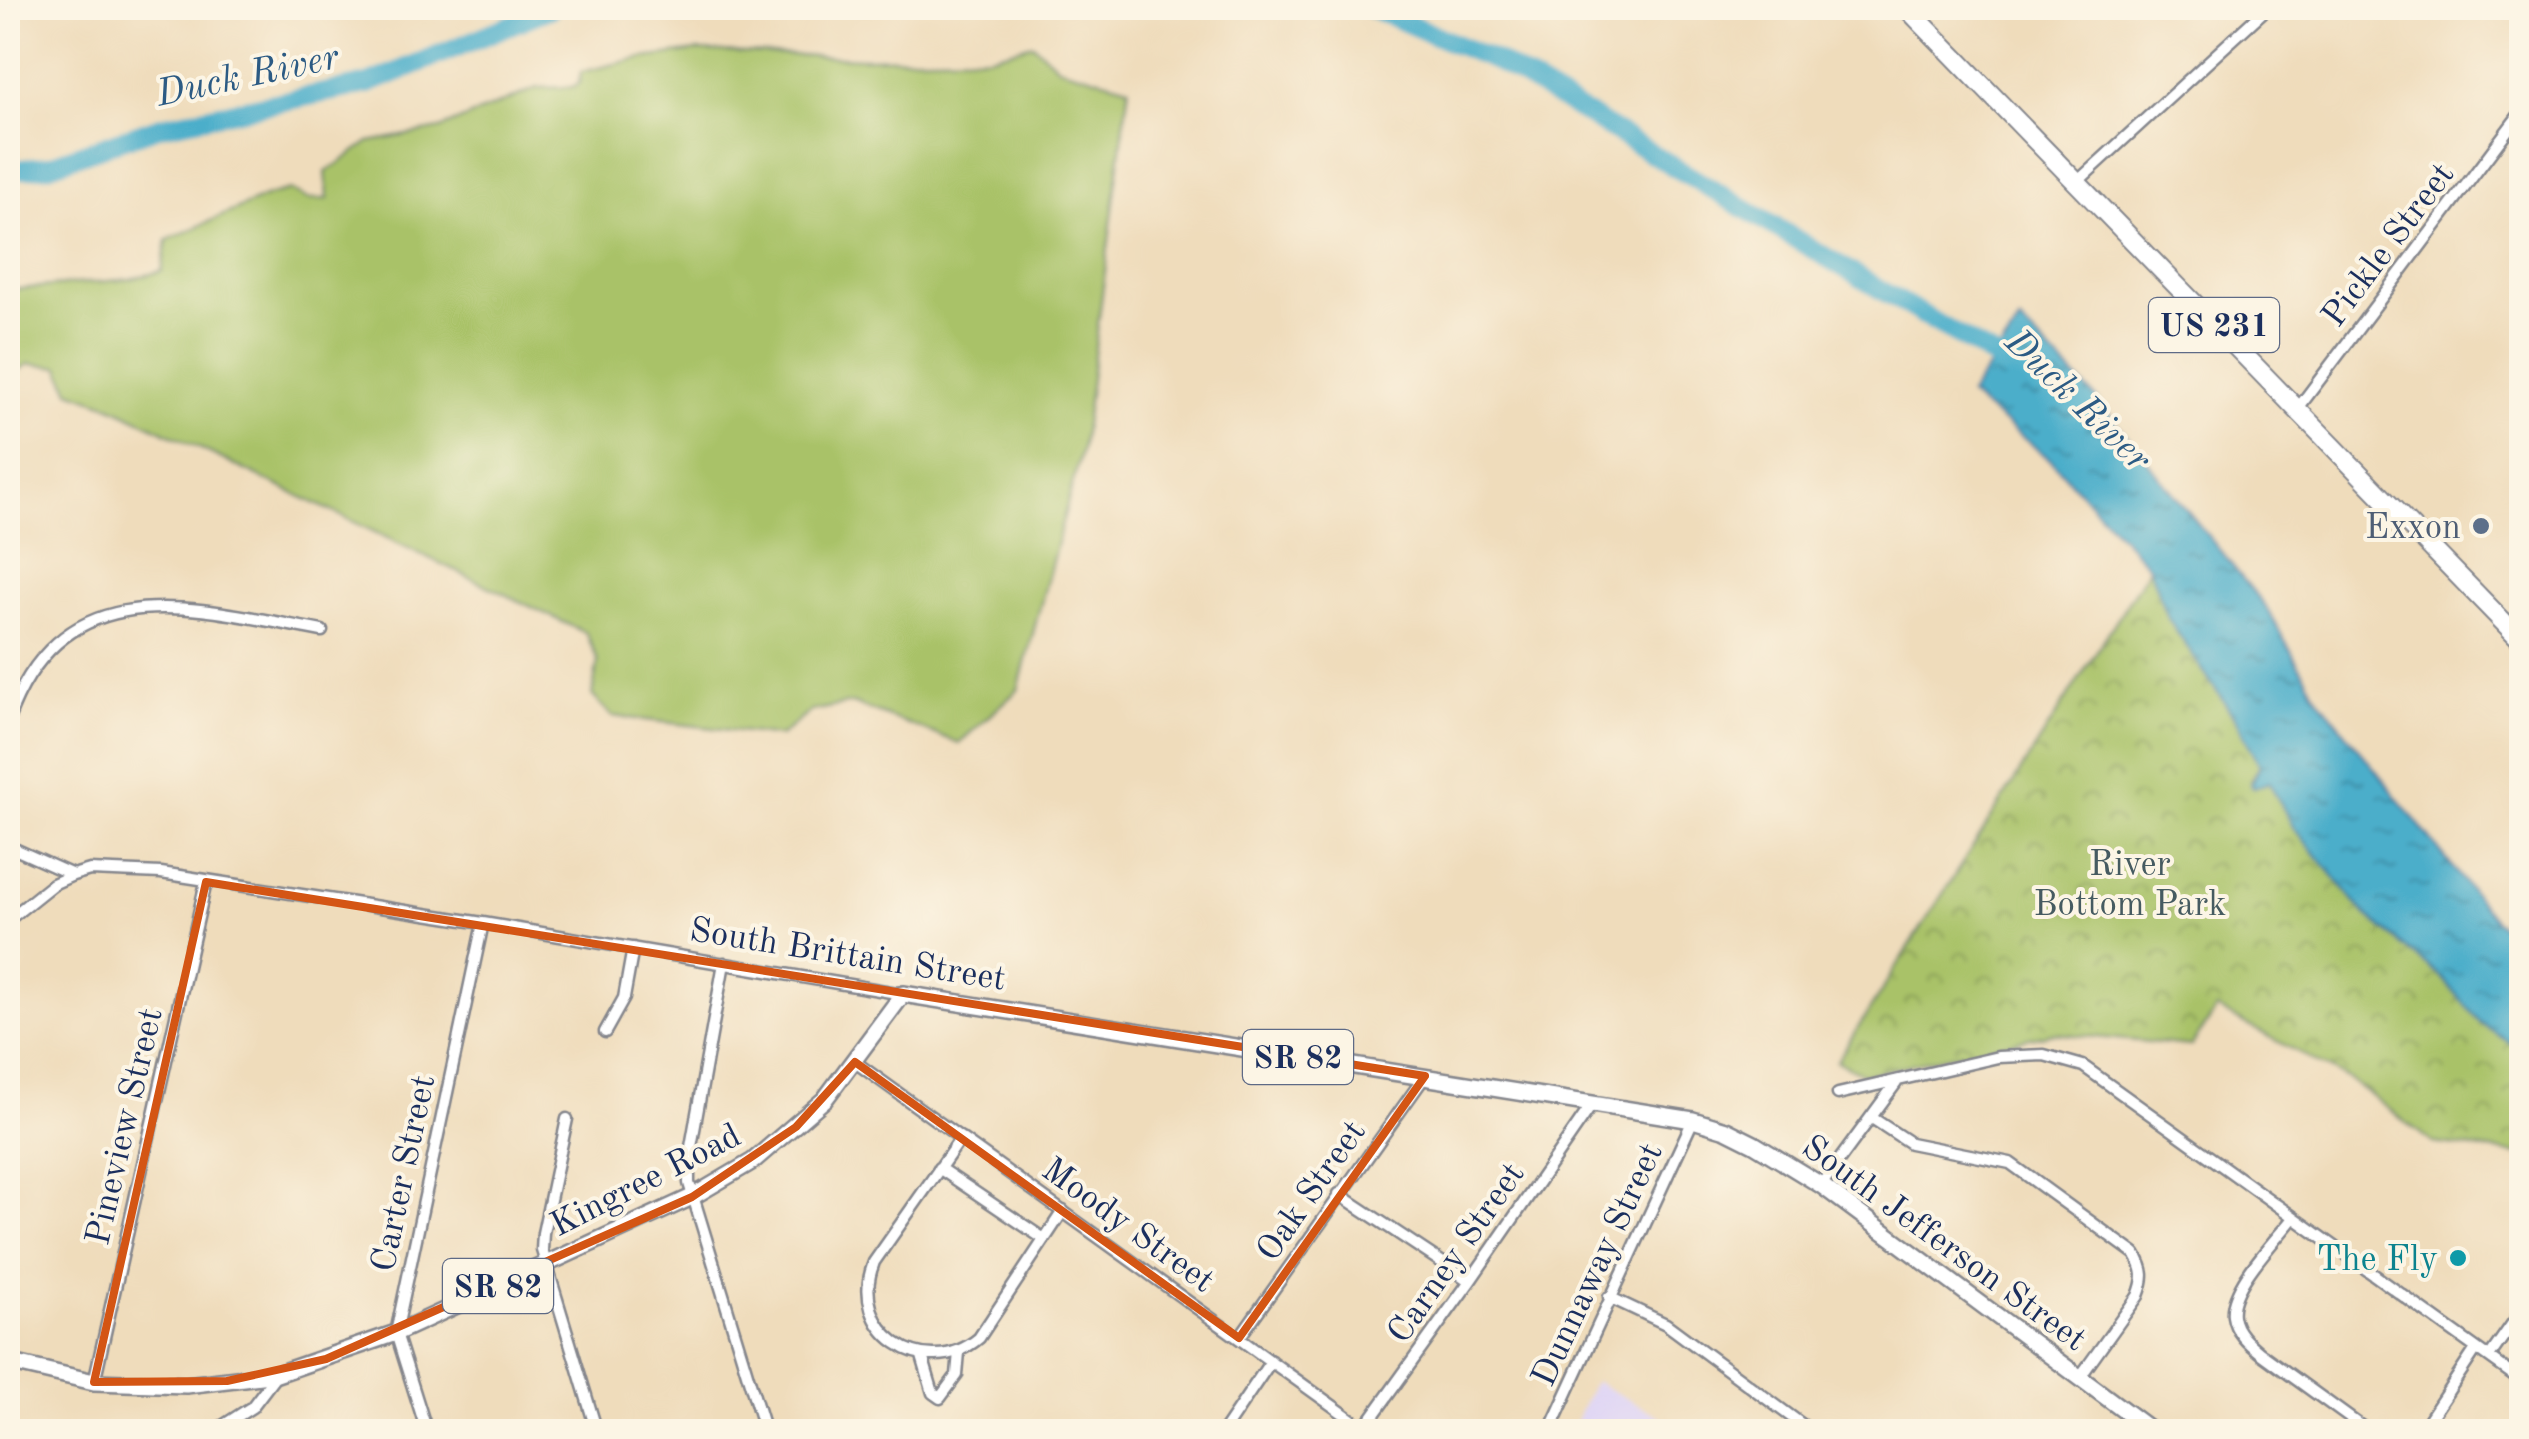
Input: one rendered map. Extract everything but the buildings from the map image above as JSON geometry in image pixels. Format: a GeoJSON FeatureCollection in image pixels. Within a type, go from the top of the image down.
{"type":"FeatureCollection","features":[{"type":"Feature","properties":{"kind":"highway","name":"US 231"},"geometry":{"type":"LineString","coordinates":[[1907,8],[2522,642]]}},
{"type":"Feature","properties":{"kind":"main road","name":"Kingree Road"},"geometry":{"type":"LineString","coordinates":[[8,1362],[94,1382],[152,1386],[277,1374],[396,1333],[724,1180],[777,1143],[825,1099],[903,994]]}},
{"type":"Feature","properties":{"kind":"main road","name":"South Brittain Street"},"geometry":{"type":"LineString","coordinates":[[903,994],[1692,1120]]}},
{"type":"Feature","properties":{"kind":"main road","name":"South Jefferson Street"},"geometry":{"type":"LineString","coordinates":[[1692,1120],[1754,1144],[1821,1186],[2080,1377],[2133,1426],[2153,1432]]}},
{"type":"Feature","properties":{"kind":"street"},"geometry":{"type":"LineString","coordinates":[[2077,182],[2268,8]]}},
{"type":"Feature","properties":{"kind":"street","name":"Pickle Street"},"geometry":{"type":"LineString","coordinates":[[2296,411],[2522,110]]}},
{"type":"Feature","properties":{"kind":"street"},"geometry":{"type":"LineString","coordinates":[[8,720],[18,690],[34,666],[52,647],[106,613],[150,606],[182,608],[322,631]]}},
{"type":"Feature","properties":{"kind":"street"},"geometry":{"type":"LineString","coordinates":[[8,846],[74,875]]}},
{"type":"Feature","properties":{"kind":"street","name":"South Brittain Street"},"geometry":{"type":"LineString","coordinates":[[8,920],[53,884],[90,870],[162,873],[903,994]]}},
{"type":"Feature","properties":{"kind":"street","name":"Pineview Street"},"geometry":{"type":"LineString","coordinates":[[94,1382],[206,882]]}},
{"type":"Feature","properties":{"kind":"street","name":"Carter Street"},"geometry":{"type":"LineString","coordinates":[[426,1431],[396,1333],[483,923]]}},
{"type":"Feature","properties":{"kind":"street"},"geometry":{"type":"LineString","coordinates":[[605,1032],[624,998],[633,948]]}},
{"type":"Feature","properties":{"kind":"street"},"geometry":{"type":"LineString","coordinates":[[724,963],[689,1158],[692,1197],[765,1432]]}},
{"type":"Feature","properties":{"kind":"street"},"geometry":{"type":"LineString","coordinates":[[1838,1094],[1998,1058],[2044,1055],[2083,1066],[2522,1381]]}},
{"type":"Feature","properties":{"kind":"street","name":"Moody Street"},"geometry":{"type":"LineString","coordinates":[[856,1062],[1364,1430]]}},
{"type":"Feature","properties":{"kind":"street","name":"Oak Street"},"geometry":{"type":"LineString","coordinates":[[1240,1338],[1426,1076]]}},
{"type":"Feature","properties":{"kind":"street"},"geometry":{"type":"LineString","coordinates":[[1821,1186],[1896,1082]]}},
{"type":"Feature","properties":{"kind":"street","name":"Carney Street"},"geometry":{"type":"LineString","coordinates":[[1364,1430],[1593,1103]]}},
{"type":"Feature","properties":{"kind":"street"},"geometry":{"type":"LineString","coordinates":[[1872,1118],[1910,1143],[2010,1163],[2135,1254],[2144,1268],[2138,1296],[2080,1377]]}},
{"type":"Feature","properties":{"kind":"street"},"geometry":{"type":"LineString","coordinates":[[567,1119],[542,1233],[544,1264],[598,1432]]}},
{"type":"Feature","properties":{"kind":"street","name":"Dunnaway Street"},"geometry":{"type":"LineString","coordinates":[[1549,1432],[1692,1120]]}},
{"type":"Feature","properties":{"kind":"street"},"geometry":{"type":"LineString","coordinates":[[962,1138],[874,1262],[866,1292],[874,1320],[894,1342],[922,1356],[959,1352],[978,1338],[1063,1211]]}},
{"type":"Feature","properties":{"kind":"street"},"geometry":{"type":"LineString","coordinates":[[939,1168],[1044,1239]]}},
{"type":"Feature","properties":{"kind":"street"},"geometry":{"type":"LineString","coordinates":[[1339,1194],[1470,1281]]}},
{"type":"Feature","properties":{"kind":"street"},"geometry":{"type":"LineString","coordinates":[[2292,1218],[2237,1291],[2233,1319],[2244,1340],[2260,1354],[2369,1432]]}},
{"type":"Feature","properties":{"kind":"street"},"geometry":{"type":"LineString","coordinates":[[1609,1297],[1666,1324],[1812,1432]]}},
{"type":"Feature","properties":{"kind":"street"},"geometry":{"type":"LineString","coordinates":[[2489,1356],[2522,1310]]}},
{"type":"Feature","properties":{"kind":"street"},"geometry":{"type":"LineString","coordinates":[[2422,1432],[2476,1349]]}},
{"type":"Feature","properties":{"kind":"street"},"geometry":{"type":"LineString","coordinates":[[922,1356],[932,1393],[940,1398],[956,1376],[959,1352]]}},
{"type":"Feature","properties":{"kind":"street"},"geometry":{"type":"LineString","coordinates":[[1223,1432],[1271,1361]]}},
{"type":"Feature","properties":{"kind":"street"},"geometry":{"type":"LineString","coordinates":[[213,1432],[252,1406],[277,1374]]}},
{"type":"Feature","properties":{"kind":"highlighted area"},"geometry":{"type":"Polygon","coordinates":[[[206,882],[1425,1076],[1239,1338],[855,1062],[796,1127],[692,1197],[326,1359],[227,1381],[94,1382],[206,882]]]}},
{"type":"Feature","properties":{"kind":"shaded area"},"geometry":{"type":"Polygon","coordinates":[[[1594,1381],[1657,1415],[1679,1431],[1571,1432],[1594,1381]]]}},
{"type":"Feature","properties":{"kind":"green space"},"geometry":{"type":"Polygon","coordinates":[[[1033,44],[1058,67],[1129,87],[1082,448],[1018,690],[959,743],[852,703],[811,711],[780,736],[612,716],[592,695],[598,661],[586,633],[109,405],[70,391],[60,367],[29,364],[8,376],[8,290],[130,279],[162,271],[167,240],[267,196],[290,190],[308,199],[328,199],[326,172],[369,142],[440,129],[537,88],[572,87],[579,83],[581,72],[697,51],[862,58],[990,56],[1033,44]]]}},
{"type":"Feature","properties":{"kind":"green space","name":"River Bottom Park"},"geometry":{"type":"Polygon","coordinates":[[[2150,567],[2167,617],[2235,718],[2260,765],[2251,781],[2254,788],[2269,781],[2294,828],[2366,915],[2439,975],[2481,1023],[2521,1050],[2521,1154],[2433,1143],[2349,1079],[2217,1009],[2191,1046],[2053,1033],[1864,1075],[1837,1061],[2150,567]]]}},
{"type":"Feature","properties":{"kind":"water"},"geometry":{"type":"Polygon","coordinates":[[[2020,322],[2095,397],[2265,606],[2314,692],[2495,921],[2521,940],[2521,1050],[2481,1023],[2439,975],[2366,915],[2294,828],[2269,782],[2254,788],[2251,785],[2260,765],[2235,718],[2167,617],[2149,567],[2051,460],[1969,395],[2020,322]]]}},
{"type":"Feature","properties":{"kind":"waterway","name":"Duck River"},"geometry":{"type":"LineString","coordinates":[[8,171],[47,166],[161,126],[368,84],[551,8]]}},
{"type":"Feature","properties":{"kind":"waterway","name":"Duck River"},"geometry":{"type":"LineString","coordinates":[[1372,8],[1500,63],[1997,359],[2015,377]]}},
{"type":"Feature","properties":{"kind":"place","name":"Exxon"},"geometry":{"type":"Point","coordinates":[2481,526]}},
{"type":"Feature","properties":{"kind":"place","name":"The Fly"},"geometry":{"type":"Point","coordinates":[2458,1258]}}]}
